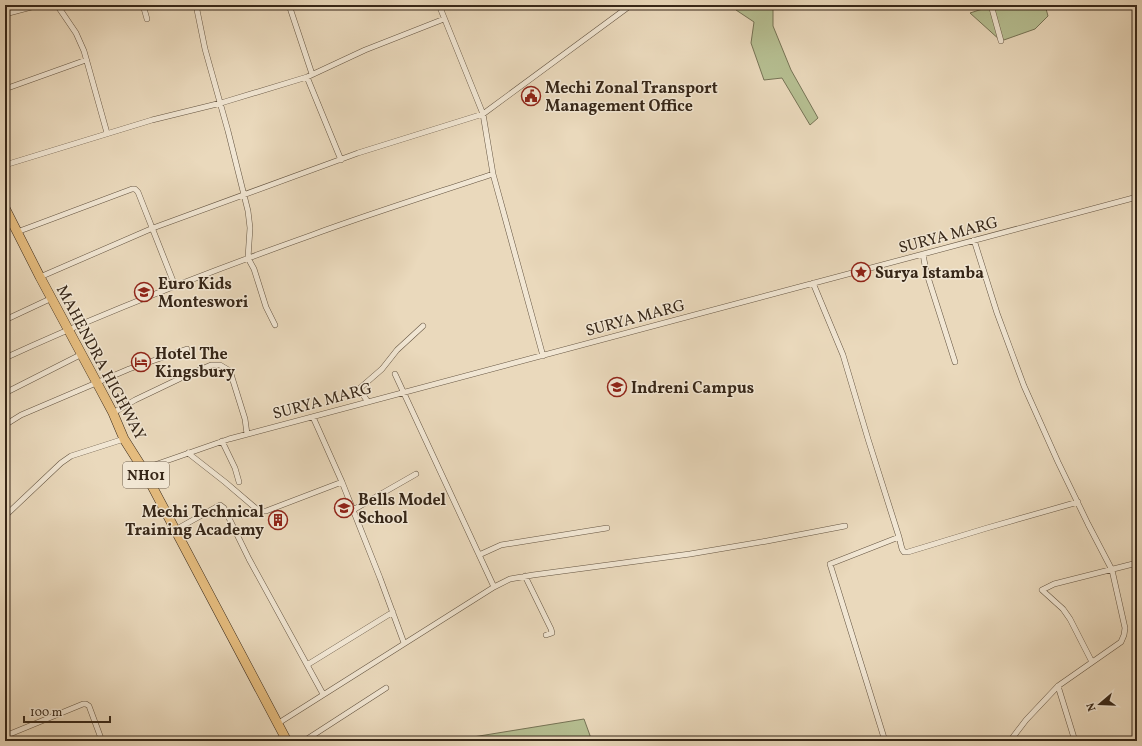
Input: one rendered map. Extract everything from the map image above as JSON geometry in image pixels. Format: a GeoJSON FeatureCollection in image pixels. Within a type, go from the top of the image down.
{"type":"FeatureCollection","features":[{"type":"Feature","properties":{"kind":"highway","name":"MAHENDRA HIGHWAY"},"geometry":{"type":"LineString","coordinates":[[5,208],[113,413],[124,439],[143,469],[287,741]]}},
{"type":"Feature","properties":{"kind":"street"},"geometry":{"type":"LineString","coordinates":[[5,14],[39,5]]}},
{"type":"Feature","properties":{"kind":"street"},"geometry":{"type":"LineString","coordinates":[[57,5],[76,33],[86,60],[107,133]]}},
{"type":"Feature","properties":{"kind":"street"},"geometry":{"type":"LineString","coordinates":[[144,5],[147,19]]}},
{"type":"Feature","properties":{"kind":"street"},"geometry":{"type":"LineString","coordinates":[[196,5],[205,49],[221,103],[248,211],[250,228],[248,258],[254,269],[266,307],[275,324]]}},
{"type":"Feature","properties":{"kind":"street"},"geometry":{"type":"LineString","coordinates":[[289,5],[309,76],[341,160]]}},
{"type":"Feature","properties":{"kind":"street"},"geometry":{"type":"LineString","coordinates":[[439,5],[483,114],[493,174],[543,356]]}},
{"type":"Feature","properties":{"kind":"street"},"geometry":{"type":"LineString","coordinates":[[40,277],[152,228],[341,160],[483,114],[631,5]]}},
{"type":"Feature","properties":{"kind":"street"},"geometry":{"type":"LineString","coordinates":[[991,5],[1001,41]]}},
{"type":"Feature","properties":{"kind":"street"},"geometry":{"type":"LineString","coordinates":[[5,165],[107,133],[221,103],[309,76],[365,50],[444,19]]}},
{"type":"Feature","properties":{"kind":"street"},"geometry":{"type":"LineString","coordinates":[[5,89],[86,60]]}},
{"type":"Feature","properties":{"kind":"street"},"geometry":{"type":"LineString","coordinates":[[5,358],[68,329],[248,258],[313,234],[493,174]]}},
{"type":"Feature","properties":{"kind":"street"},"geometry":{"type":"LineString","coordinates":[[17,232],[135,189],[138,192],[175,286]]}},
{"type":"Feature","properties":{"kind":"street","name":"SURYA MARG"},"geometry":{"type":"LineString","coordinates":[[143,469],[222,441],[247,434],[1137,197]]}},
{"type":"Feature","properties":{"kind":"street"},"geometry":{"type":"LineString","coordinates":[[974,240],[997,313],[1024,386],[1078,502],[1112,570],[1125,628],[1121,642],[1058,686],[1026,720],[1010,741]]}},
{"type":"Feature","properties":{"kind":"street"},"geometry":{"type":"LineString","coordinates":[[923,254],[926,270],[955,362]]}},
{"type":"Feature","properties":{"kind":"street"},"geometry":{"type":"LineString","coordinates":[[813,283],[843,355],[904,552],[1078,502]]}},
{"type":"Feature","properties":{"kind":"street"},"geometry":{"type":"LineString","coordinates":[[5,320],[52,298]]}},
{"type":"Feature","properties":{"kind":"street"},"geometry":{"type":"LineString","coordinates":[[368,402],[359,389],[382,369],[397,350],[423,326]]}},
{"type":"Feature","properties":{"kind":"street"},"geometry":{"type":"LineString","coordinates":[[5,425],[21,415],[129,369],[187,349]]}},
{"type":"Feature","properties":{"kind":"street"},"geometry":{"type":"LineString","coordinates":[[5,393],[82,354]]}},
{"type":"Feature","properties":{"kind":"street"},"geometry":{"type":"LineString","coordinates":[[113,413],[135,400],[181,378],[212,365],[220,365],[230,371],[245,419],[247,434]]}},
{"type":"Feature","properties":{"kind":"street"},"geometry":{"type":"LineString","coordinates":[[395,374],[402,392],[494,587]]}},
{"type":"Feature","properties":{"kind":"street"},"geometry":{"type":"LineString","coordinates":[[313,416],[342,482],[404,643]]}},
{"type":"Feature","properties":{"kind":"street"},"geometry":{"type":"LineString","coordinates":[[5,516],[61,463],[71,456],[124,439]]}},
{"type":"Feature","properties":{"kind":"street"},"geometry":{"type":"LineString","coordinates":[[222,441],[235,468],[239,482]]}},
{"type":"Feature","properties":{"kind":"street"},"geometry":{"type":"LineString","coordinates":[[188,453],[259,511],[266,511],[342,482]]}},
{"type":"Feature","properties":{"kind":"street"},"geometry":{"type":"LineString","coordinates":[[353,510],[416,474]]}},
{"type":"Feature","properties":{"kind":"street"},"geometry":{"type":"LineString","coordinates":[[174,530],[220,505],[224,508],[249,559],[323,694]]}},
{"type":"Feature","properties":{"kind":"street"},"geometry":{"type":"LineString","coordinates":[[277,724],[404,643],[494,587],[510,579],[690,554],[845,526]]}},
{"type":"Feature","properties":{"kind":"street"},"geometry":{"type":"LineString","coordinates":[[479,555],[501,545],[607,528]]}},
{"type":"Feature","properties":{"kind":"street"},"geometry":{"type":"LineString","coordinates":[[885,741],[830,564],[899,537]]}},
{"type":"Feature","properties":{"kind":"street"},"geometry":{"type":"LineString","coordinates":[[1092,662],[1075,627],[1063,609],[1042,590],[1054,584],[1137,563]]}},
{"type":"Feature","properties":{"kind":"street"},"geometry":{"type":"LineString","coordinates":[[525,576],[551,629],[552,633],[546,635]]}},
{"type":"Feature","properties":{"kind":"street"},"geometry":{"type":"LineString","coordinates":[[307,665],[393,612]]}},
{"type":"Feature","properties":{"kind":"street"},"geometry":{"type":"LineString","coordinates":[[1058,686],[1075,741]]}},
{"type":"Feature","properties":{"kind":"street"},"geometry":{"type":"LineString","coordinates":[[304,741],[386,688]]}},
{"type":"Feature","properties":{"kind":"street"},"geometry":{"type":"LineString","coordinates":[[5,736],[82,704],[86,704],[89,706],[102,741]]}},
{"type":"Feature","properties":{"kind":"green space"},"geometry":{"type":"Polygon","coordinates":[[[734,5],[773,5],[773,26],[791,70],[818,118],[810,125],[782,78],[764,80],[751,43],[754,22],[736,10],[734,5]]]}},
{"type":"Feature","properties":{"kind":"green space"},"geometry":{"type":"Polygon","coordinates":[[[995,5],[1045,5],[1048,16],[1035,29],[1001,41],[970,13],[995,5]]]}},
{"type":"Feature","properties":{"kind":"green space"},"geometry":{"type":"Polygon","coordinates":[[[584,719],[592,741],[470,741],[473,737],[584,719]]]}},
{"type":"Feature","properties":{"kind":"place","name":"Mechi Zonal Transport Management Office"},"geometry":{"type":"Point","coordinates":[531,96]}},
{"type":"Feature","properties":{"kind":"place","name":"Surya Istamba"},"geometry":{"type":"Point","coordinates":[861,272]}},
{"type":"Feature","properties":{"kind":"place","name":"Euro Kids Monteswori"},"geometry":{"type":"Point","coordinates":[144,292]}},
{"type":"Feature","properties":{"kind":"place","name":"Hotel The Kingsbury"},"geometry":{"type":"Point","coordinates":[141,362]}},
{"type":"Feature","properties":{"kind":"place","name":"Indreni Campus"},"geometry":{"type":"Point","coordinates":[617,387]}},
{"type":"Feature","properties":{"kind":"place","name":"Bells Model School"},"geometry":{"type":"Point","coordinates":[344,508]}},
{"type":"Feature","properties":{"kind":"place","name":"Mechi Technical Training Academy"},"geometry":{"type":"Point","coordinates":[278,520]}}]}
